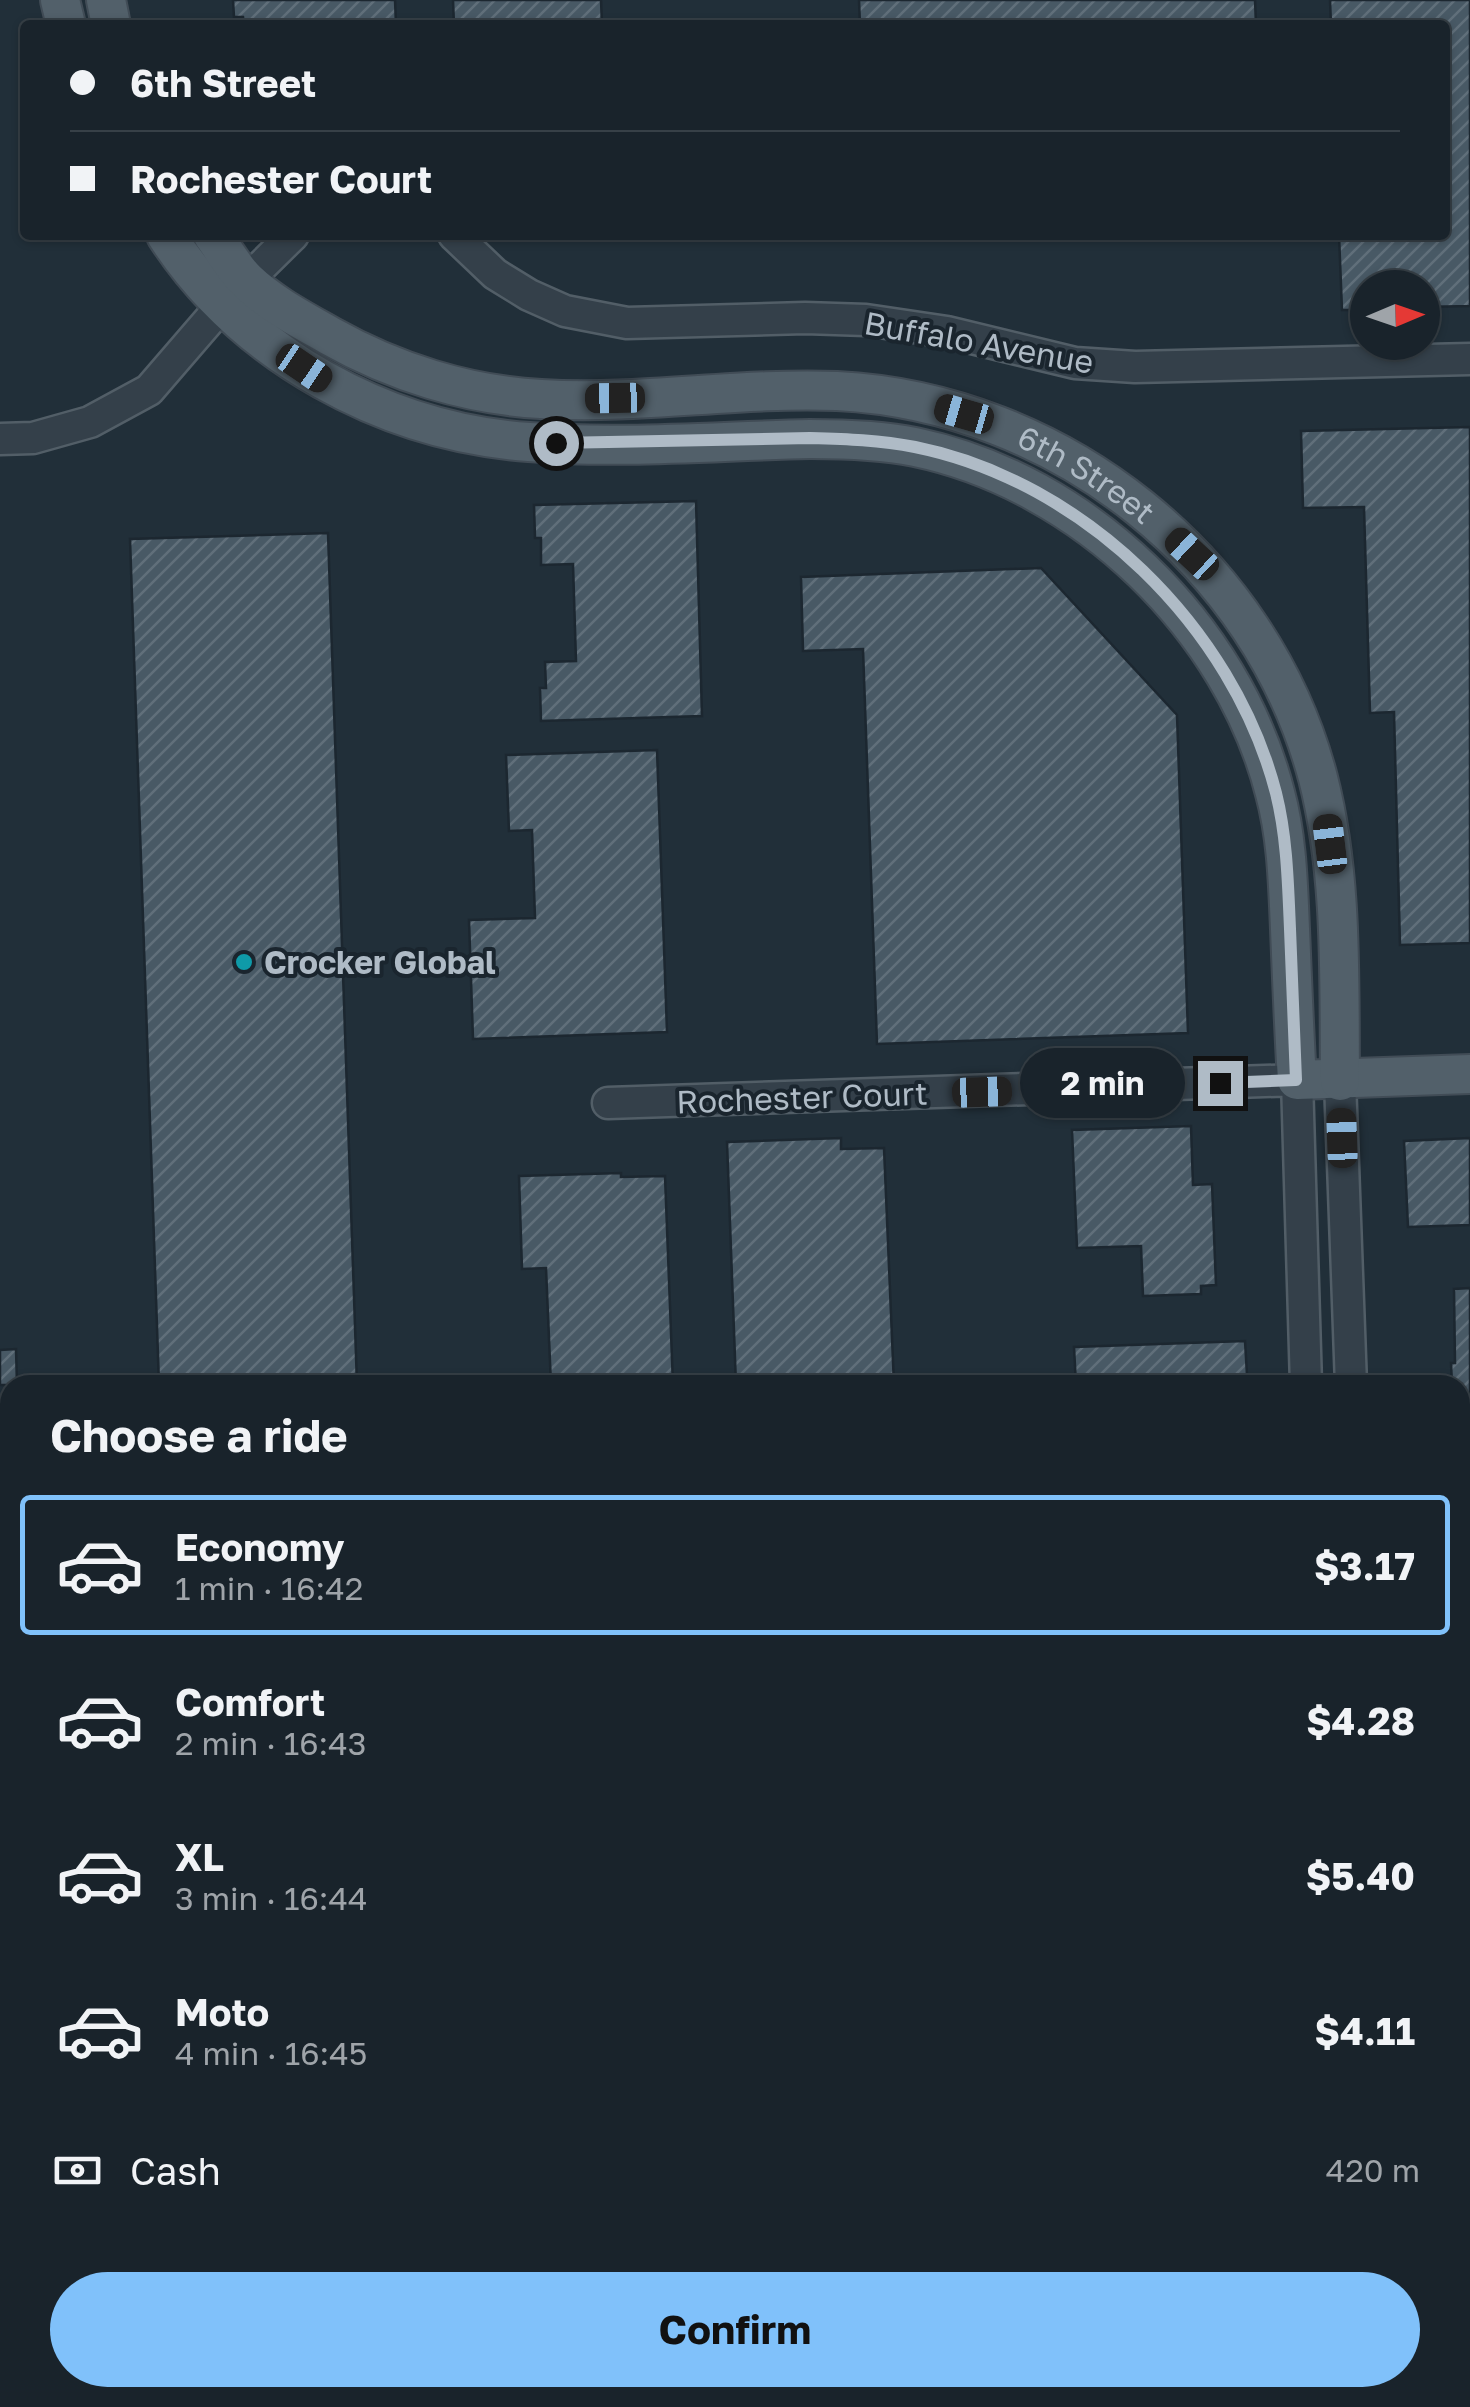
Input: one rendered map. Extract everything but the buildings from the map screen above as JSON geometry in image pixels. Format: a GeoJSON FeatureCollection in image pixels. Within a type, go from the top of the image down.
{"type":"FeatureCollection","features":[{"type":"Feature","properties":{"kind":"main road","name":"6th Street"},"geometry":{"type":"LineString","coordinates":[[169,240],[190,271],[286,310],[353,349],[402,371],[448,385],[540,399],[833,391],[890,397],[991,422],[1072,460],[1130,498],[1192,554],[1228,598],[1262,646],[1302,728],[1327,817],[1334,871],[1340,1080]]}},
{"type":"Feature","properties":{"kind":"main road","name":"6th Street"},"geometry":{"type":"LineString","coordinates":[[215,240],[235,292],[260,339],[327,384],[397,414],[476,436],[528,442],[810,438],[884,442],[980,468],[1084,522],[1176,605],[1216,662],[1260,744],[1276,794],[1287,862],[1296,1080]]}},
{"type":"Feature","properties":{"kind":"main road"},"geometry":{"type":"LineString","coordinates":[[1296,1080],[1470,1074]]}},
{"type":"Feature","properties":{"kind":"street"},"geometry":{"type":"LineString","coordinates":[[0,438],[32,438],[90,422],[149,390],[235,292],[288,240]]}},
{"type":"Feature","properties":{"kind":"street","name":"Buffalo Avenue"},"geometry":{"type":"LineString","coordinates":[[459,240],[495,274],[529,295],[565,311],[627,324],[805,318],[866,320],[947,332],[1075,363],[1135,366],[1470,359]]}},
{"type":"Feature","properties":{"kind":"street","name":"Rochester Court"},"geometry":{"type":"LineString","coordinates":[[608,1104],[1296,1080]]}},
{"type":"Feature","properties":{"kind":"street","name":"6th Street"},"geometry":{"type":"LineString","coordinates":[[1296,1080],[1306,1375]]}},
{"type":"Feature","properties":{"kind":"street","name":"6th Street"},"geometry":{"type":"LineString","coordinates":[[1340,1080],[1352,1375]]}},
{"type":"Feature","properties":{"kind":"place","name":"Crocker Global"},"geometry":{"type":"Point","coordinates":[244,962]}},
{"type":"Feature","properties":{"kind":"route"},"geometry":{"type":"LineString","coordinates":[[556,443],[810,438],[916,448],[980,468],[1050,501],[1084,522],[1146,575],[1176,605],[1230,683],[1260,744],[1281,820],[1287,862],[1296,1080],[1220,1083]]}}]}
